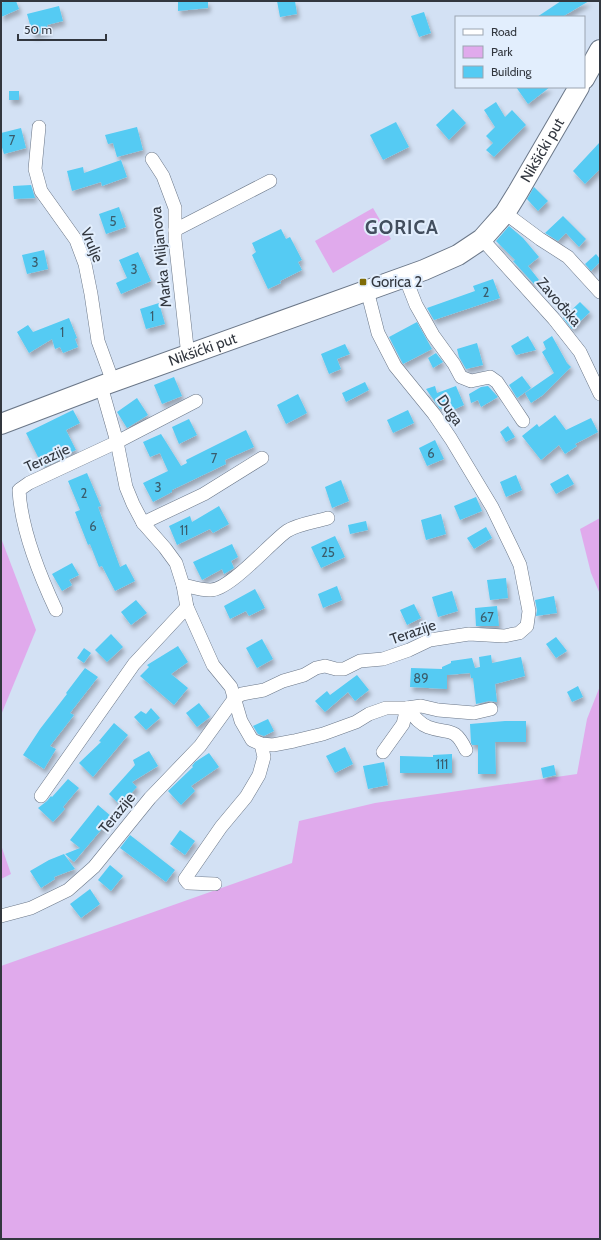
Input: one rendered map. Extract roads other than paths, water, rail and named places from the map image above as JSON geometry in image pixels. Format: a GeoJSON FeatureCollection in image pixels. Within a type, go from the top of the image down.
{"type":"FeatureCollection","features":[{"type":"Feature","properties":{"kind":"main road"},"geometry":{"type":"LineString","coordinates":[[585,77],[600,50]]}},
{"type":"Feature","properties":{"kind":"main road","name":"Nikšićki put"},"geometry":{"type":"LineString","coordinates":[[1,424],[107,384],[406,277],[458,255],[482,239],[505,213],[578,88]]}},
{"type":"Feature","properties":{"kind":"street","name":"Vrulje"},"geometry":{"type":"LineString","coordinates":[[39,127],[35,169],[41,191],[76,240],[85,264],[107,384]]}},
{"type":"Feature","properties":{"kind":"street","name":"Marka Miljanova"},"geometry":{"type":"LineString","coordinates":[[152,159],[163,176],[175,208],[175,230],[188,356]]}},
{"type":"Feature","properties":{"kind":"street"},"geometry":{"type":"LineString","coordinates":[[175,230],[270,181]]}},
{"type":"Feature","properties":{"kind":"street"},"geometry":{"type":"LineString","coordinates":[[505,213],[540,239],[568,257],[600,292]]}},
{"type":"Feature","properties":{"kind":"street","name":"Zavođska"},"geometry":{"type":"LineString","coordinates":[[482,239],[554,319],[580,352],[600,394]]}},
{"type":"Feature","properties":{"kind":"street"},"geometry":{"type":"LineString","coordinates":[[406,277],[416,305],[433,336],[454,364],[461,377],[470,381],[490,376],[497,382],[523,420]]}},
{"type":"Feature","properties":{"kind":"street","name":"Duga"},"geometry":{"type":"LineString","coordinates":[[367,290],[378,333],[395,366],[418,394],[451,439],[492,507],[512,548]]}},
{"type":"Feature","properties":{"kind":"street"},"geometry":{"type":"LineString","coordinates":[[107,384],[126,487],[143,523],[176,563],[183,585],[187,607],[213,665],[231,687],[241,721],[252,740],[261,744],[274,745],[294,741],[323,734],[356,722],[369,714],[386,708],[421,706],[438,710],[474,713],[491,709]]}},
{"type":"Feature","properties":{"kind":"street","name":"Terazije"},"geometry":{"type":"LineString","coordinates":[[56,610],[35,559],[20,506],[19,490],[29,483],[117,442],[196,401]]}},
{"type":"Feature","properties":{"kind":"street"},"geometry":{"type":"LineString","coordinates":[[143,523],[204,494],[262,458]]}},
{"type":"Feature","properties":{"kind":"street"},"geometry":{"type":"LineString","coordinates":[[183,585],[211,590],[226,584],[254,562],[288,531],[299,526],[328,518]]}},
{"type":"Feature","properties":{"kind":"street","name":"Terazije"},"geometry":{"type":"LineString","coordinates":[[1,916],[32,908],[68,890],[94,867],[150,798],[200,746],[234,699],[242,694],[264,690],[283,681],[304,675],[316,668],[325,666],[336,669],[344,669],[360,661],[390,657],[430,640],[468,634],[504,636],[519,633],[527,626],[529,611],[520,565],[512,548]]}},
{"type":"Feature","properties":{"kind":"street"},"geometry":{"type":"LineString","coordinates":[[41,796],[134,664],[187,607]]}},
{"type":"Feature","properties":{"kind":"street"},"geometry":{"type":"LineString","coordinates":[[407,708],[415,718],[427,727],[453,733],[460,739],[466,750]]}},
{"type":"Feature","properties":{"kind":"street"},"geometry":{"type":"LineString","coordinates":[[383,752],[403,724],[407,708]]}},
{"type":"Feature","properties":{"kind":"street"},"geometry":{"type":"LineString","coordinates":[[215,884],[188,883],[186,879],[221,827],[246,797],[259,775],[264,757],[261,744]]}},
{"type":"Feature","properties":{"kind":"place","name":"Gorica 2"},"geometry":{"type":"Point","coordinates":[363,282]}},
{"type":"Feature","properties":{"kind":"district","name":"GORICA"},"geometry":{"type":"Point","coordinates":[402,227]}}]}
